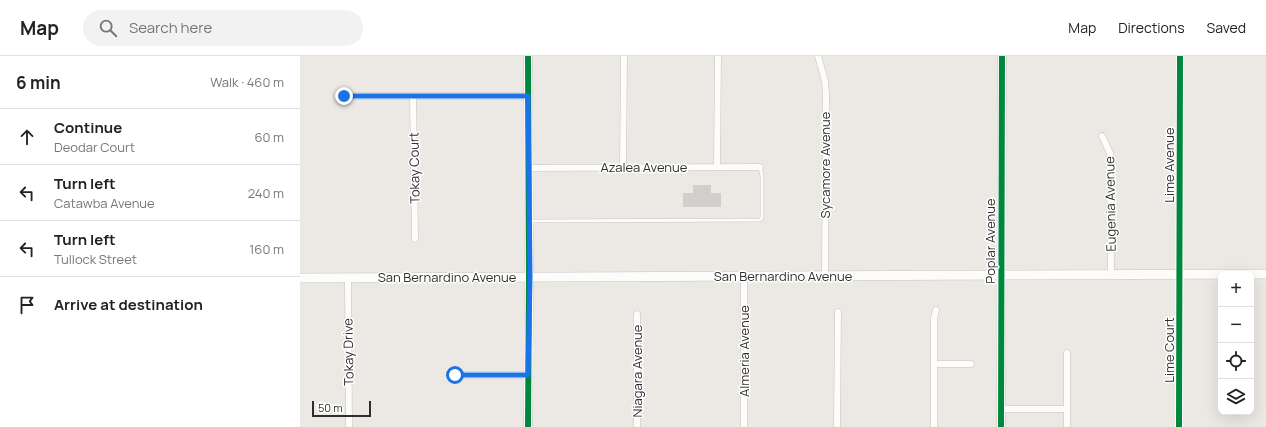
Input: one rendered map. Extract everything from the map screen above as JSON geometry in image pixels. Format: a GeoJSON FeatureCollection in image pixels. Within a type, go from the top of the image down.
{"type":"FeatureCollection","features":[{"type":"Feature","properties":{"kind":"main road","name":"San Bernardino Avenue"},"geometry":{"type":"LineString","coordinates":[[300,278],[1266,274]]}},
{"type":"Feature","properties":{"kind":"street"},"geometry":{"type":"LineString","coordinates":[[528,56],[528,222],[530,277],[528,427]]}},
{"type":"Feature","properties":{"kind":"street"},"geometry":{"type":"LineString","coordinates":[[623,167],[624,56]]}},
{"type":"Feature","properties":{"kind":"street"},"geometry":{"type":"LineString","coordinates":[[717,166],[718,56]]}},
{"type":"Feature","properties":{"kind":"street","name":"Sycamore Avenue"},"geometry":{"type":"LineString","coordinates":[[818,56],[825,81],[826,94],[824,276]]}},
{"type":"Feature","properties":{"kind":"street","name":"Poplar Avenue"},"geometry":{"type":"LineString","coordinates":[[1001,427],[1002,56]]}},
{"type":"Feature","properties":{"kind":"street","name":"Lime Avenue"},"geometry":{"type":"LineString","coordinates":[[1180,56],[1180,274]]}},
{"type":"Feature","properties":{"kind":"street"},"geometry":{"type":"LineString","coordinates":[[344,96],[528,96]]}},
{"type":"Feature","properties":{"kind":"street","name":"Tokay Court"},"geometry":{"type":"LineString","coordinates":[[414,97],[415,239]]}},
{"type":"Feature","properties":{"kind":"street","name":"Eugenia Avenue"},"geometry":{"type":"LineString","coordinates":[[1102,136],[1110,153],[1111,274]]}},
{"type":"Feature","properties":{"kind":"street","name":"Azalea Avenue"},"geometry":{"type":"LineString","coordinates":[[528,168],[760,166]]}},
{"type":"Feature","properties":{"kind":"street","name":"Lime Court"},"geometry":{"type":"LineString","coordinates":[[1180,274],[1180,427]]}},
{"type":"Feature","properties":{"kind":"street","name":"Almeria Avenue"},"geometry":{"type":"LineString","coordinates":[[744,276],[744,427]]}},
{"type":"Feature","properties":{"kind":"street","name":"Tokay Drive"},"geometry":{"type":"LineString","coordinates":[[348,278],[349,427]]}},
{"type":"Feature","properties":{"kind":"street"},"geometry":{"type":"LineString","coordinates":[[934,427],[934,318],[936,310]]}},
{"type":"Feature","properties":{"kind":"street"},"geometry":{"type":"LineString","coordinates":[[838,312],[838,427]]}},
{"type":"Feature","properties":{"kind":"street","name":"Niagara Avenue"},"geometry":{"type":"LineString","coordinates":[[637,427],[638,314]]}},
{"type":"Feature","properties":{"kind":"street"},"geometry":{"type":"LineString","coordinates":[[1067,353],[1067,427]]}},
{"type":"Feature","properties":{"kind":"street"},"geometry":{"type":"LineString","coordinates":[[934,364],[971,364]]}},
{"type":"Feature","properties":{"kind":"street"},"geometry":{"type":"LineString","coordinates":[[455,375],[528,375]]}},
{"type":"Feature","properties":{"kind":"street"},"geometry":{"type":"LineString","coordinates":[[1001,409],[1067,409]]}},
{"type":"Feature","properties":{"kind":"lane"},"geometry":{"type":"LineString","coordinates":[[528,222],[760,220],[762,218],[762,176],[760,166]]}},
{"type":"Feature","properties":{"kind":"building"},"geometry":{"type":"Polygon","coordinates":[[[693,185],[711,185],[711,193],[721,193],[721,207],[683,207],[683,193],[693,193],[693,185]]]}},
{"type":"Feature","properties":{"kind":"cycle path"},"geometry":{"type":"LineString","coordinates":[[528,56],[528,427]]}},
{"type":"Feature","properties":{"kind":"cycle path"},"geometry":{"type":"LineString","coordinates":[[1001,427],[1002,56]]}},
{"type":"Feature","properties":{"kind":"cycle path"},"geometry":{"type":"LineString","coordinates":[[1179,427],[1180,56]]}},
{"type":"Feature","properties":{"kind":"route"},"geometry":{"type":"LineString","coordinates":[[344,96],[528,96],[528,222],[530,277],[528,375],[455,375]]}}]}
